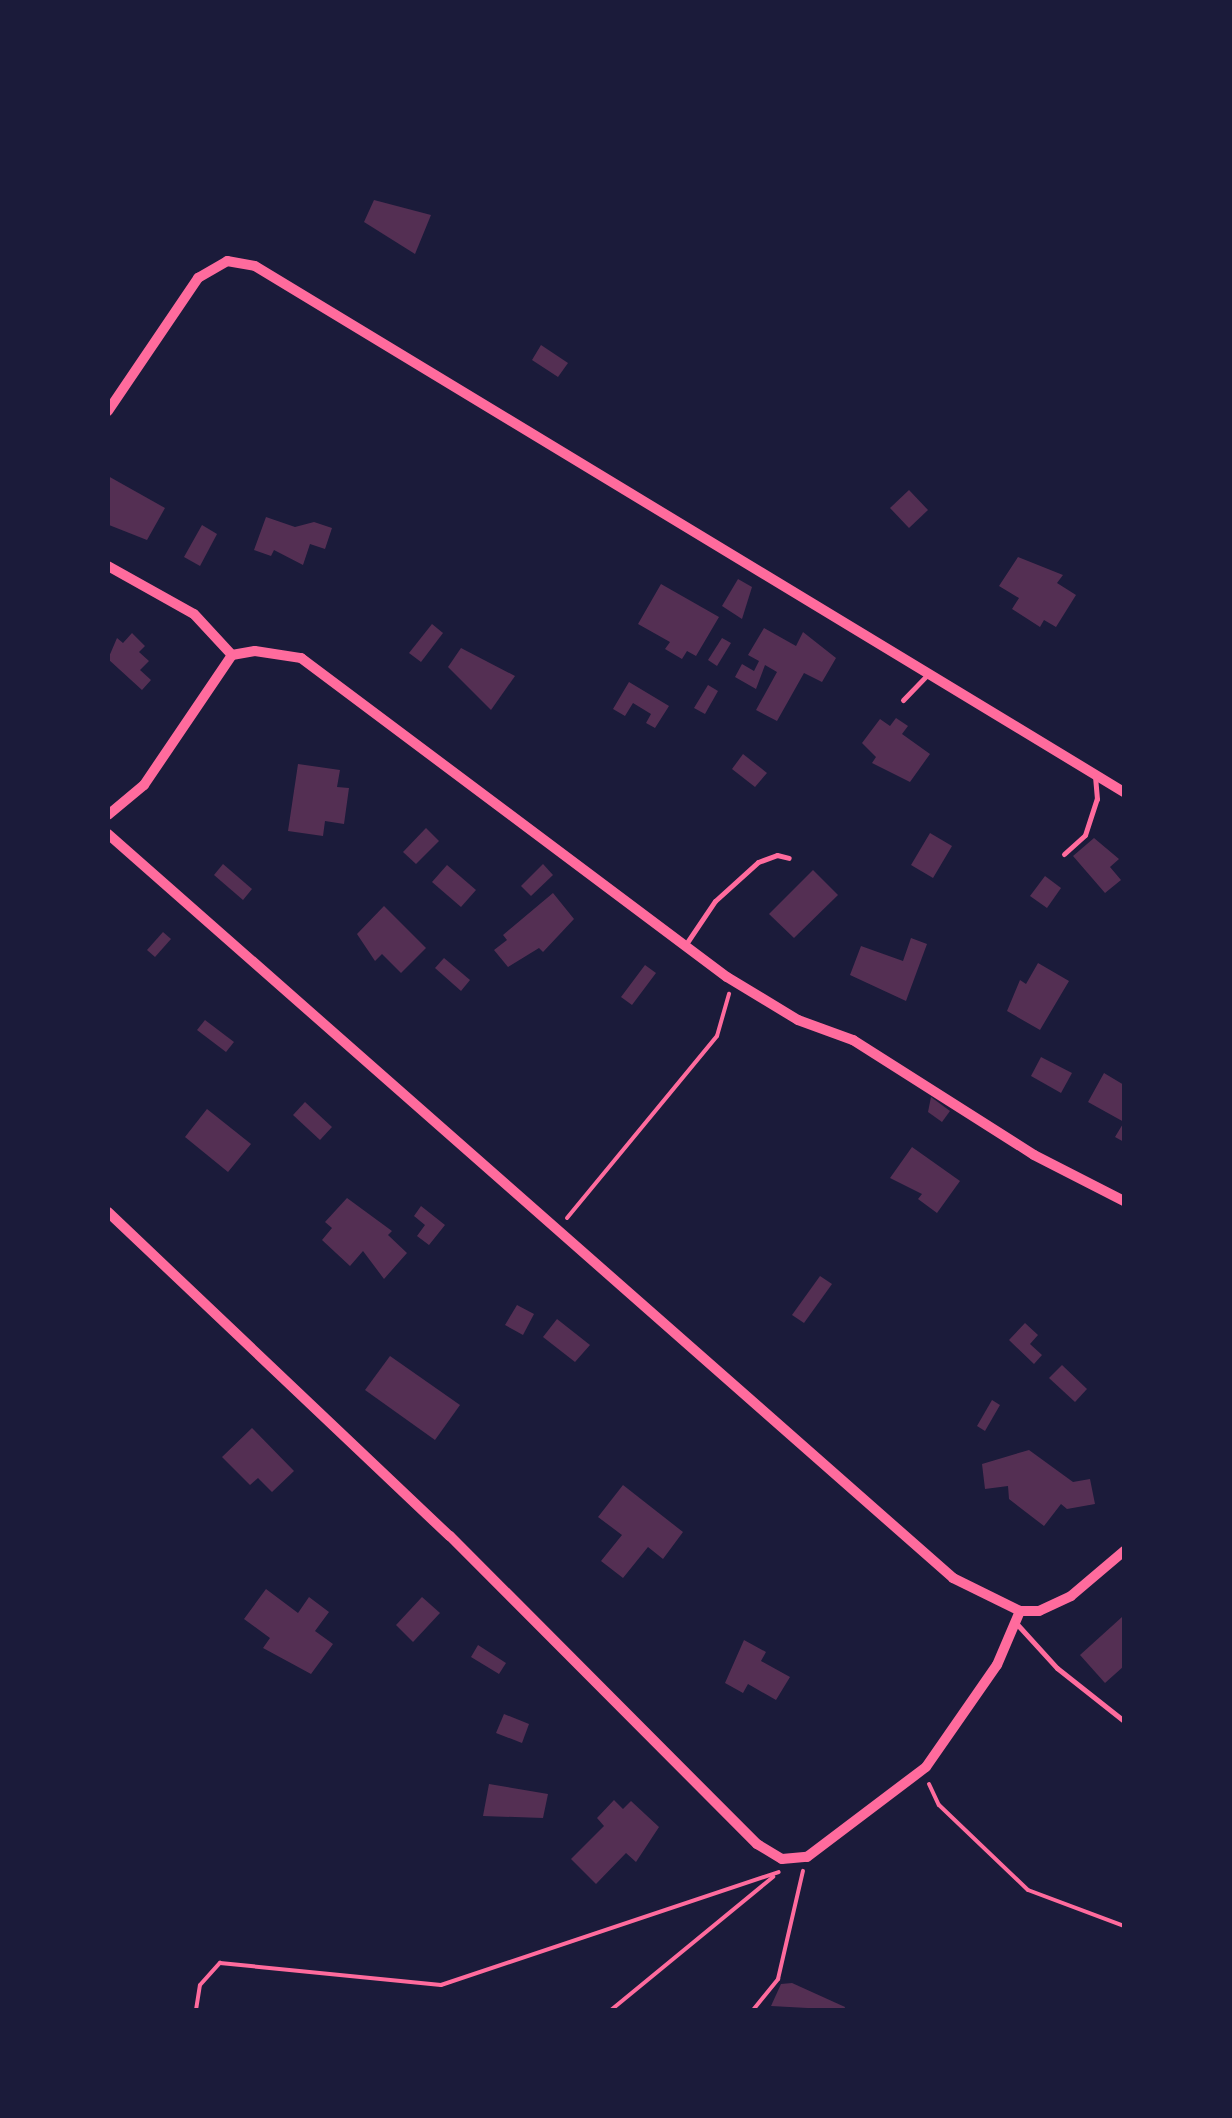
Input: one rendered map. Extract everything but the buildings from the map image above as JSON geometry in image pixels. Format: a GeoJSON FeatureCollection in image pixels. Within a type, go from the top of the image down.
{"type":"FeatureCollection","features":[{"type":"Feature","properties":{"kind":"street"},"geometry":{"type":"LineString","coordinates":[[108,411],[198,278],[221,262],[246,263],[426,364],[1124,792]]}},
{"type":"Feature","properties":{"kind":"street"},"geometry":{"type":"LineString","coordinates":[[108,566],[194,614],[232,655],[284,654],[315,664],[688,941],[728,977],[798,1020],[853,1040],[1034,1155],[1124,1201]]}},
{"type":"Feature","properties":{"kind":"street"},"geometry":{"type":"LineString","coordinates":[[108,814],[144,785],[232,655]]}},
{"type":"Feature","properties":{"kind":"street"},"geometry":{"type":"LineString","coordinates":[[108,834],[931,1562],[973,1591],[1020,1611],[1039,1611],[1072,1596],[1124,1552]]}},
{"type":"Feature","properties":{"kind":"street"},"geometry":{"type":"LineString","coordinates":[[108,1212],[450,1536],[757,1844],[794,1860],[807,1857],[926,1767],[987,1681],[1020,1611]]}},
{"type":"Feature","properties":{"kind":"lane"},"geometry":{"type":"LineString","coordinates":[[904,700],[932,671]]}},
{"type":"Feature","properties":{"kind":"lane"},"geometry":{"type":"LineString","coordinates":[[1064,854],[1085,835],[1097,800],[1095,773]]}},
{"type":"Feature","properties":{"kind":"lane"},"geometry":{"type":"LineString","coordinates":[[688,941],[715,902],[758,862],[777,855],[789,858]]}},
{"type":"Feature","properties":{"kind":"lane"},"geometry":{"type":"LineString","coordinates":[[1016,1624],[1057,1668],[1124,1721]]}},
{"type":"Feature","properties":{"kind":"path"},"geometry":{"type":"LineString","coordinates":[[557,1229],[716,1036],[730,1000],[728,977]]}},
{"type":"Feature","properties":{"kind":"path"},"geometry":{"type":"LineString","coordinates":[[926,1767],[940,1805],[1028,1890],[1124,1926]]}},
{"type":"Feature","properties":{"kind":"path"},"geometry":{"type":"LineString","coordinates":[[753,2010],[778,1979],[807,1857]]}},
{"type":"Feature","properties":{"kind":"path"},"geometry":{"type":"LineString","coordinates":[[611,2010],[794,1860]]}},
{"type":"Feature","properties":{"kind":"path"},"geometry":{"type":"LineString","coordinates":[[196,2010],[200,1986],[220,1964],[441,1986],[776,1874]]}}]}
